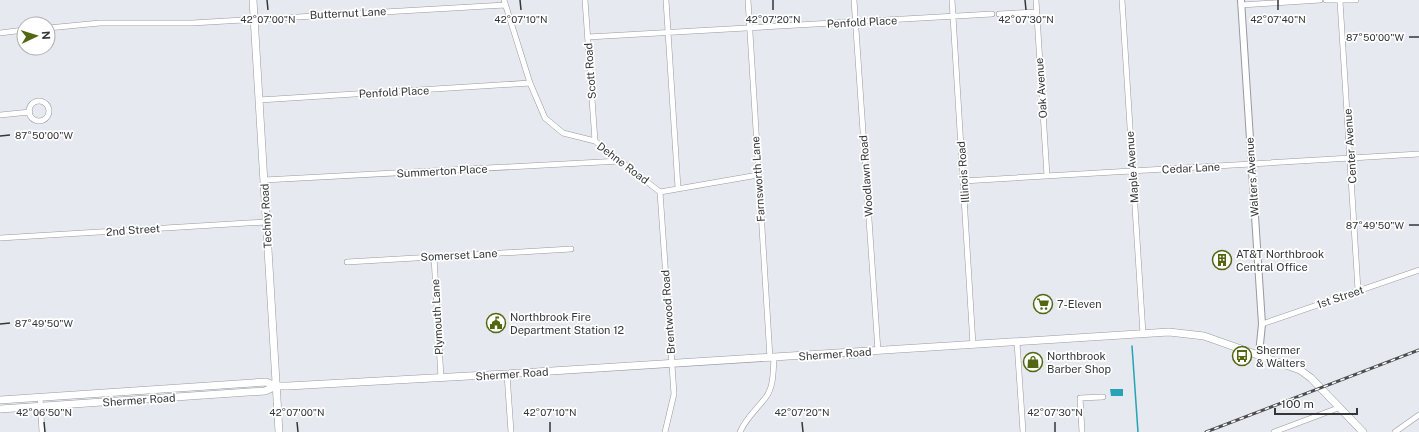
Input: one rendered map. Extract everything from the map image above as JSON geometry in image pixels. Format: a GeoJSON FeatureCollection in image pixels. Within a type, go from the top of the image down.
{"type":"FeatureCollection","features":[{"type":"Feature","properties":{"kind":"main road","name":"Techny Road"},"geometry":{"type":"LineString","coordinates":[[253,0],[279,432]]}},
{"type":"Feature","properties":{"kind":"main road","name":"Shermer Road"},"geometry":{"type":"LineString","coordinates":[[0,409],[265,391],[276,386],[441,378],[772,358],[1169,332],[1204,336],[1259,354],[1300,370],[1311,378],[1338,408],[1363,432]]}},
{"type":"Feature","properties":{"kind":"main road","name":"Shermer Road"},"geometry":{"type":"LineString","coordinates":[[0,400],[266,382],[276,386]]}},
{"type":"Feature","properties":{"kind":"street","name":"Scott Road"},"geometry":{"type":"LineString","coordinates":[[585,0],[595,141]]}},
{"type":"Feature","properties":{"kind":"street"},"geometry":{"type":"LineString","coordinates":[[666,0],[678,188]]}},
{"type":"Feature","properties":{"kind":"street","name":"Farnsworth Lane"},"geometry":{"type":"LineString","coordinates":[[740,432],[751,412],[767,396],[772,381],[772,358],[758,175],[748,0]]}},
{"type":"Feature","properties":{"kind":"street","name":"Woodlawn Road"},"geometry":{"type":"LineString","coordinates":[[854,0],[878,351]]}},
{"type":"Feature","properties":{"kind":"street","name":"Illinois Road"},"geometry":{"type":"LineString","coordinates":[[952,0],[974,345]]}},
{"type":"Feature","properties":{"kind":"street","name":"Oak Avenue"},"geometry":{"type":"LineString","coordinates":[[1036,0],[1047,176]]}},
{"type":"Feature","properties":{"kind":"street","name":"Maple Avenue"},"geometry":{"type":"LineString","coordinates":[[1122,0],[1143,334]]}},
{"type":"Feature","properties":{"kind":"street"},"geometry":{"type":"LineString","coordinates":[[1241,3],[1320,0]]}},
{"type":"Feature","properties":{"kind":"street"},"geometry":{"type":"LineString","coordinates":[[1326,0],[1356,0]]}},
{"type":"Feature","properties":{"kind":"street","name":"Center Avenue"},"geometry":{"type":"LineString","coordinates":[[1340,1],[1351,158],[1358,290]]}},
{"type":"Feature","properties":{"kind":"street","name":"Butternut Lane"},"geometry":{"type":"LineString","coordinates":[[56,27],[100,23],[155,24],[505,3]]}},
{"type":"Feature","properties":{"kind":"street","name":"Dehne Road"},"geometry":{"type":"LineString","coordinates":[[505,3],[530,83],[545,118],[564,133],[595,141],[660,192],[758,175]]}},
{"type":"Feature","properties":{"kind":"street","name":"Walters Avenue"},"geometry":{"type":"LineString","coordinates":[[1241,3],[1262,324],[1259,354]]}},
{"type":"Feature","properties":{"kind":"street"},"geometry":{"type":"LineString","coordinates":[[999,14],[1036,12]]}},
{"type":"Feature","properties":{"kind":"street","name":"Penfold Place"},"geometry":{"type":"LineString","coordinates":[[588,37],[856,23],[992,14]]}},
{"type":"Feature","properties":{"kind":"street"},"geometry":{"type":"LineString","coordinates":[[0,33],[16,31]]}},
{"type":"Feature","properties":{"kind":"street","name":"Penfold Place"},"geometry":{"type":"LineString","coordinates":[[259,100],[530,83]]}},
{"type":"Feature","properties":{"kind":"street"},"geometry":{"type":"LineString","coordinates":[[0,115],[30,112]]}},
{"type":"Feature","properties":{"kind":"street","name":"Cedar Lane"},"geometry":{"type":"LineString","coordinates":[[963,182],[1419,154]]}},
{"type":"Feature","properties":{"kind":"street","name":"Summerton Place"},"geometry":{"type":"LineString","coordinates":[[264,180],[620,161]]}},
{"type":"Feature","properties":{"kind":"street","name":"Brentwood Road"},"geometry":{"type":"LineString","coordinates":[[660,192],[674,394],[665,432]]}},
{"type":"Feature","properties":{"kind":"street","name":"2nd Street"},"geometry":{"type":"LineString","coordinates":[[0,238],[266,222]]}},
{"type":"Feature","properties":{"kind":"street","name":"Somerset Lane"},"geometry":{"type":"LineString","coordinates":[[347,262],[571,249]]}},
{"type":"Feature","properties":{"kind":"street","name":"Plymouth Lane"},"geometry":{"type":"LineString","coordinates":[[434,257],[441,378]]}},
{"type":"Feature","properties":{"kind":"street","name":"1st Street"},"geometry":{"type":"LineString","coordinates":[[1262,324],[1419,270]]}},
{"type":"Feature","properties":{"kind":"street"},"geometry":{"type":"LineString","coordinates":[[1017,342],[1023,432]]}},
{"type":"Feature","properties":{"kind":"street"},"geometry":{"type":"LineString","coordinates":[[507,374],[511,432]]}},
{"type":"Feature","properties":{"kind":"street"},"geometry":{"type":"LineString","coordinates":[[40,397],[42,432]]}},
{"type":"Feature","properties":{"kind":"street"},"geometry":{"type":"LineString","coordinates":[[1082,432],[1080,398],[1103,397]]}},
{"type":"Feature","properties":{"kind":"street"},"geometry":{"type":"LineString","coordinates":[[1274,432],[1338,408]]}},
{"type":"Feature","properties":{"kind":"street"},"geometry":{"type":"LineString","coordinates":[[1395,432],[1419,415]]}},
{"type":"Feature","properties":{"kind":"water"},"geometry":{"type":"Polygon","coordinates":[[[1110,389],[1123,389],[1123,396],[1111,396],[1110,389]]]}},
{"type":"Feature","properties":{"kind":"waterway"},"geometry":{"type":"LineString","coordinates":[[1132,346],[1138,432]]}},
{"type":"Feature","properties":{"kind":"waterway"},"geometry":{"type":"LineString","coordinates":[[863,357],[869,356]]}},
{"type":"Feature","properties":{"kind":"waterway"},"geometry":{"type":"LineString","coordinates":[[850,358],[859,357]]}},
{"type":"Feature","properties":{"kind":"railway"},"geometry":{"type":"LineString","coordinates":[[1206,432],[1419,350]]}},
{"type":"Feature","properties":{"kind":"place","name":"AT&T Northbrook Central Office"},"geometry":{"type":"Point","coordinates":[1222,260]}},
{"type":"Feature","properties":{"kind":"place","name":"7-Eleven"},"geometry":{"type":"Point","coordinates":[1043,304]}},
{"type":"Feature","properties":{"kind":"place","name":"Northbrook Fire Department Station 12"},"geometry":{"type":"Point","coordinates":[496,323]}},
{"type":"Feature","properties":{"kind":"place","name":"Shermer & Walters"},"geometry":{"type":"Point","coordinates":[1242,356]}},
{"type":"Feature","properties":{"kind":"place","name":"Northbrook Barber Shop"},"geometry":{"type":"Point","coordinates":[1033,362]}}]}
